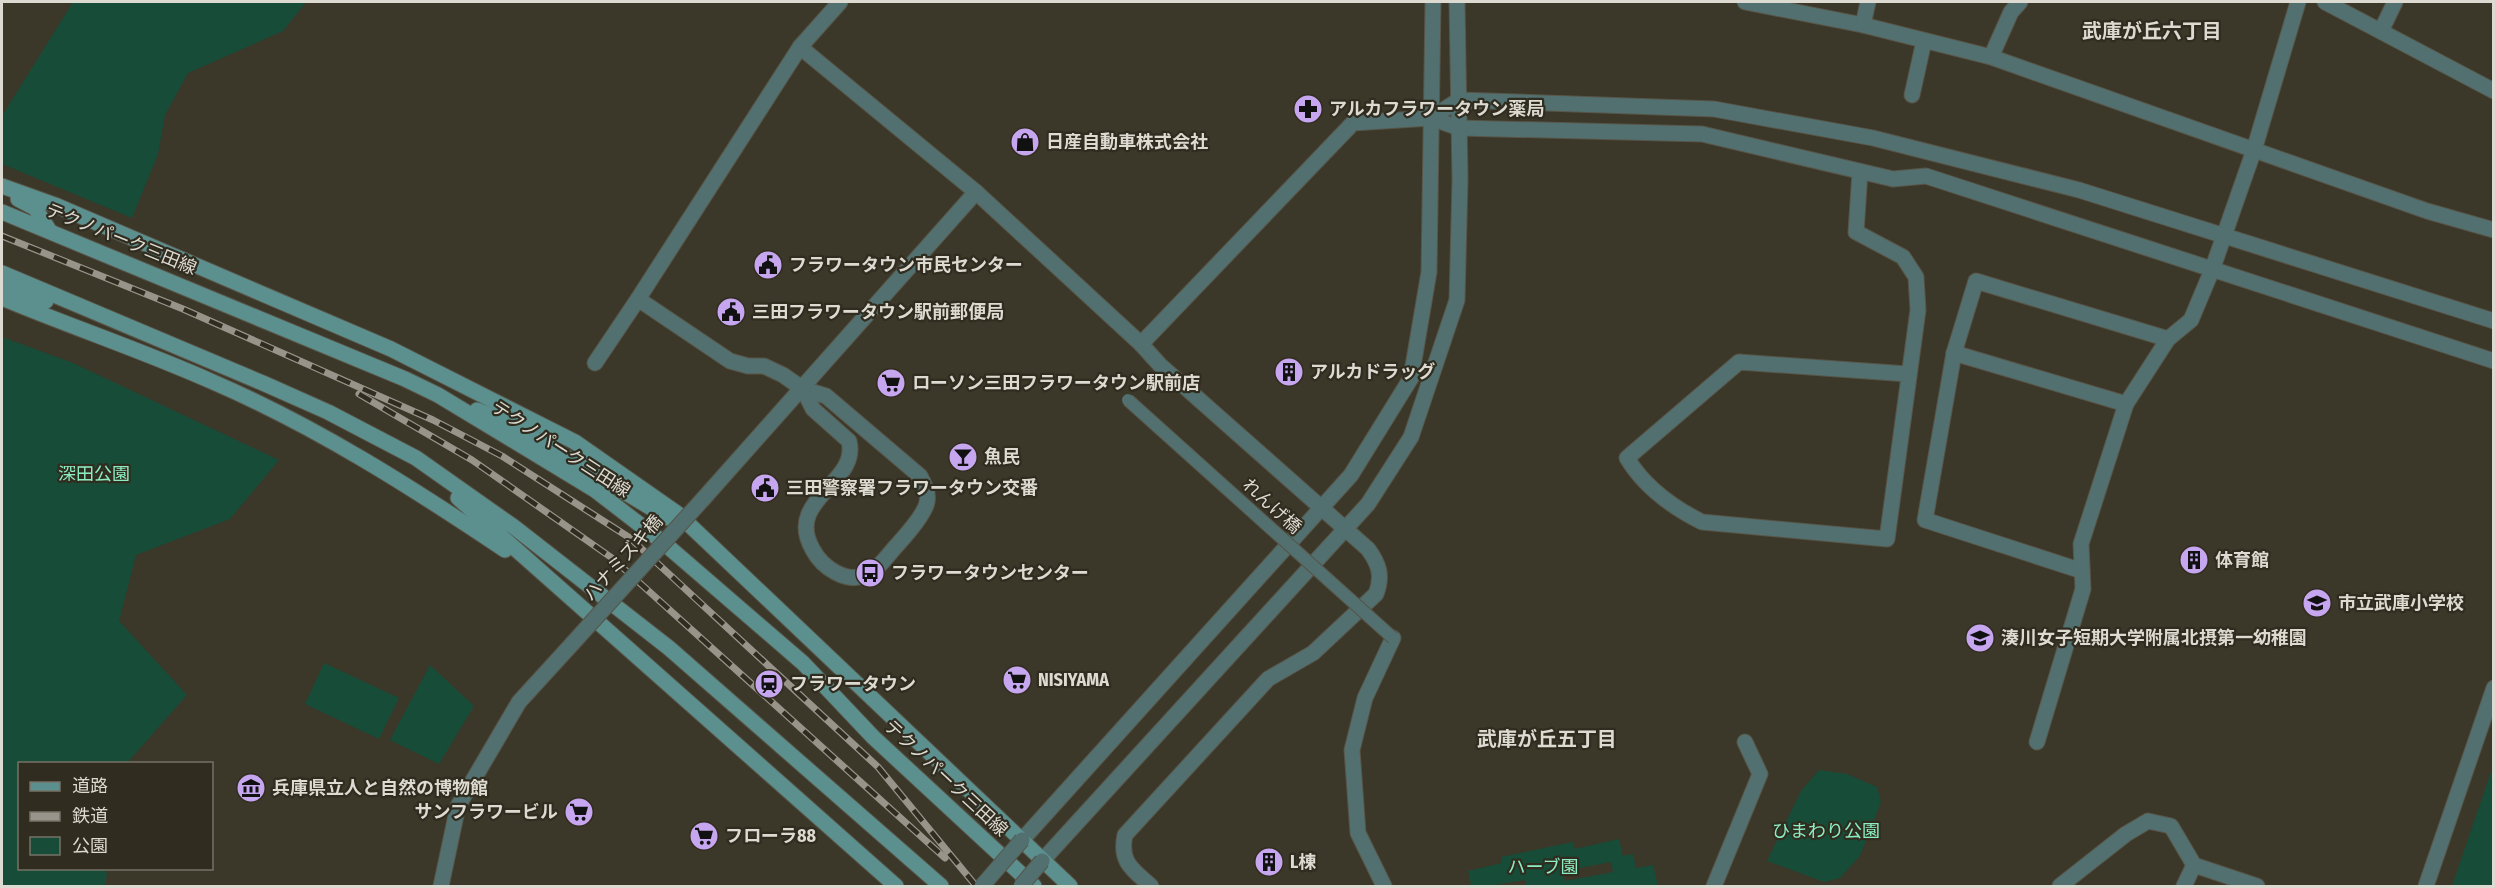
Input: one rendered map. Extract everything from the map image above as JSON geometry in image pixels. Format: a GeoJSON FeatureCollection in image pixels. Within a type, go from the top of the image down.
{"type":"FeatureCollection","features":[{"type":"Feature","properties":{"kind":"main road"},"geometry":{"type":"LineString","coordinates":[[2,188],[35,208],[49,230]]}},
{"type":"Feature","properties":{"kind":"main road"},"geometry":{"type":"LineString","coordinates":[[2,188],[55,205],[391,349],[575,442],[678,514],[1070,886]]}},
{"type":"Feature","properties":{"kind":"main road","name":"テクノパーク三田線"},"geometry":{"type":"LineString","coordinates":[[2,212],[333,348],[438,395],[595,490],[665,544],[803,663],[873,737],[1034,886]]}},
{"type":"Feature","properties":{"kind":"main road"},"geometry":{"type":"LineString","coordinates":[[2,273],[328,412],[416,458],[514,527],[669,648],[941,886]]}},
{"type":"Feature","properties":{"kind":"main road"},"geometry":{"type":"LineString","coordinates":[[2,287],[137,331]]}},
{"type":"Feature","properties":{"kind":"main road"},"geometry":{"type":"LineString","coordinates":[[2,298],[214,382],[326,436],[402,481],[558,585]]}},
{"type":"Feature","properties":{"kind":"main road"},"geometry":{"type":"LineString","coordinates":[[438,395],[510,423],[605,482],[702,537]]}},
{"type":"Feature","properties":{"kind":"main road"},"geometry":{"type":"LineString","coordinates":[[416,458],[896,886]]}},
{"type":"Feature","properties":{"kind":"street"},"geometry":{"type":"LineString","coordinates":[[595,363],[800,47],[840,2]]}},
{"type":"Feature","properties":{"kind":"street"},"geometry":{"type":"LineString","coordinates":[[982,886],[1351,475],[1411,378],[1429,272],[1433,2]]}},
{"type":"Feature","properties":{"kind":"street"},"geometry":{"type":"LineString","coordinates":[[1021,886],[1368,504],[1411,437],[1457,300],[1459,100],[1457,2]]}},
{"type":"Feature","properties":{"kind":"street"},"geometry":{"type":"LineString","coordinates":[[1745,2],[1782,4],[1991,57],[2427,211],[2493,230]]}},
{"type":"Feature","properties":{"kind":"street"},"geometry":{"type":"LineString","coordinates":[[1863,25],[1868,2]]}},
{"type":"Feature","properties":{"kind":"street"},"geometry":{"type":"LineString","coordinates":[[1991,57],[2011,12],[2020,2]]}},
{"type":"Feature","properties":{"kind":"street"},"geometry":{"type":"LineString","coordinates":[[2037,742],[2083,589],[2081,544],[2126,404],[2168,339],[2191,320],[2225,236],[2254,150],[2298,2]]}},
{"type":"Feature","properties":{"kind":"street"},"geometry":{"type":"LineString","coordinates":[[2325,2],[2493,91]]}},
{"type":"Feature","properties":{"kind":"street"},"geometry":{"type":"LineString","coordinates":[[2381,31],[2395,2]]}},
{"type":"Feature","properties":{"kind":"street"},"geometry":{"type":"LineString","coordinates":[[1912,95],[1924,41]]}},
{"type":"Feature","properties":{"kind":"street"},"geometry":{"type":"LineString","coordinates":[[800,47],[976,192],[1141,344],[1160,365],[1368,549],[1377,562],[1379,584],[1376,594],[1313,653],[1268,679],[1125,835],[1123,847],[1125,860],[1151,886]]}},
{"type":"Feature","properties":{"kind":"street"},"geometry":{"type":"LineString","coordinates":[[1431,118],[1459,100],[1714,109],[1873,138],[2079,190],[2493,321]]}},
{"type":"Feature","properties":{"kind":"street"},"geometry":{"type":"LineString","coordinates":[[1141,344],[1353,123],[1431,118],[1459,128],[1702,134],[1893,179],[1926,176],[2493,361]]}},
{"type":"Feature","properties":{"kind":"street"},"geometry":{"type":"LineString","coordinates":[[1860,172],[1856,232],[1904,257],[1916,277],[1917,310],[1887,539],[1702,522],[1680,511],[1656,494],[1627,458],[1739,362],[1908,374]]}},
{"type":"Feature","properties":{"kind":"street","name":"ハナミズキ橋"},"geometry":{"type":"LineString","coordinates":[[441,886],[458,806],[519,702],[803,389],[976,192]]}},
{"type":"Feature","properties":{"kind":"street"},"geometry":{"type":"LineString","coordinates":[[2082,571],[1925,520],[1954,353],[1976,281],[2168,339]]}},
{"type":"Feature","properties":{"kind":"street"},"geometry":{"type":"LineString","coordinates":[[638,299],[730,362],[748,366],[764,366],[783,375],[803,389],[826,396],[920,476],[927,490],[927,504],[910,531],[865,576],[842,576],[826,566],[814,553],[809,543],[806,530],[807,516],[812,506],[842,471],[851,449],[849,441],[813,409],[803,389]]}},
{"type":"Feature","properties":{"kind":"street"},"geometry":{"type":"LineString","coordinates":[[1954,353],[2126,404]]}},
{"type":"Feature","properties":{"kind":"street"},"geometry":{"type":"LineString","coordinates":[[1384,886],[1358,833],[1352,750],[1365,699],[1393,638]]}},
{"type":"Feature","properties":{"kind":"street"},"geometry":{"type":"LineString","coordinates":[[2426,886],[2493,688]]}},
{"type":"Feature","properties":{"kind":"street"},"geometry":{"type":"LineString","coordinates":[[1714,886],[1760,774],[1745,742]]}},
{"type":"Feature","properties":{"kind":"street"},"geometry":{"type":"LineString","coordinates":[[2060,886],[2126,834],[2148,821],[2171,826],[2194,865],[2258,886]]}},
{"type":"Feature","properties":{"kind":"street"},"geometry":{"type":"LineString","coordinates":[[2184,886],[2194,865]]}},
{"type":"Feature","properties":{"kind":"lane","name":"れんげ橋"},"geometry":{"type":"LineString","coordinates":[[1128,400],[1393,638]]}},
{"type":"Feature","properties":{"kind":"green space"},"geometry":{"type":"Polygon","coordinates":[[[73,2],[306,2],[283,31],[188,73],[165,115],[158,154],[132,218],[2,164],[2,116],[73,2]]]}},
{"type":"Feature","properties":{"kind":"green space","name":"深田公園"},"geometry":{"type":"Polygon","coordinates":[[[2,337],[73,363],[279,460],[230,519],[136,555],[119,621],[187,695],[128,762],[18,762],[18,870],[105,870],[105,886],[2,886],[2,337]]]}},
{"type":"Feature","properties":{"kind":"green space"},"geometry":{"type":"Polygon","coordinates":[[[324,663],[399,698],[379,739],[305,704],[324,663]]]}},
{"type":"Feature","properties":{"kind":"green space"},"geometry":{"type":"Polygon","coordinates":[[[430,665],[474,706],[439,764],[390,740],[430,665]]]}},
{"type":"Feature","properties":{"kind":"green space"},"geometry":{"type":"Polygon","coordinates":[[[2493,766],[2493,886],[2452,886],[2493,766]]]}},
{"type":"Feature","properties":{"kind":"green space","name":"ひまわり公園"},"geometry":{"type":"Polygon","coordinates":[[[1819,770],[1847,774],[1877,787],[1881,802],[1860,856],[1840,878],[1824,882],[1767,861],[1801,791],[1819,770]]]}},
{"type":"Feature","properties":{"kind":"green space","name":"ハーブ園"},"geometry":{"type":"Polygon","coordinates":[[[1619,839],[1623,856],[1633,854],[1636,868],[1653,865],[1658,886],[1526,886],[1525,880],[1489,886],[1462,886],[1471,884],[1468,871],[1502,863],[1501,857],[1573,842],[1575,849],[1619,839]],[[1611,862],[1563,871],[1565,881],[1613,872],[1611,862]]]}},
{"type":"Feature","properties":{"kind":"railway"},"geometry":{"type":"LineString","coordinates":[[2,236],[183,309],[433,420],[502,456],[630,538],[878,767],[976,886]]}},
{"type":"Feature","properties":{"kind":"railway"},"geometry":{"type":"LineString","coordinates":[[359,394],[472,460],[612,558],[945,858]]}},
{"type":"Feature","properties":{"kind":"place","name":"アルカフラワータウン薬局"},"geometry":{"type":"Point","coordinates":[1308,109]}},
{"type":"Feature","properties":{"kind":"place","name":"日産自動車株式会社"},"geometry":{"type":"Point","coordinates":[1025,142]}},
{"type":"Feature","properties":{"kind":"place","name":"フラワータウン市民センター"},"geometry":{"type":"Point","coordinates":[768,265]}},
{"type":"Feature","properties":{"kind":"place","name":"三田フラワータウン駅前郵便局"},"geometry":{"type":"Point","coordinates":[731,312]}},
{"type":"Feature","properties":{"kind":"place","name":"アルカドラッグ"},"geometry":{"type":"Point","coordinates":[1289,372]}},
{"type":"Feature","properties":{"kind":"place","name":"ローソン三田フラワータウン駅前店"},"geometry":{"type":"Point","coordinates":[891,383]}},
{"type":"Feature","properties":{"kind":"place","name":"魚民"},"geometry":{"type":"Point","coordinates":[963,457]}},
{"type":"Feature","properties":{"kind":"place","name":"三田警察署フラワータウン交番"},"geometry":{"type":"Point","coordinates":[765,488]}},
{"type":"Feature","properties":{"kind":"place","name":"体育館"},"geometry":{"type":"Point","coordinates":[2194,560]}},
{"type":"Feature","properties":{"kind":"place","name":"フラワータウンセンター"},"geometry":{"type":"Point","coordinates":[870,573]}},
{"type":"Feature","properties":{"kind":"place","name":"市立武庫小学校"},"geometry":{"type":"Point","coordinates":[2317,603]}},
{"type":"Feature","properties":{"kind":"place","name":"湊川女子短期大学附属北摂第一幼稚園"},"geometry":{"type":"Point","coordinates":[1980,638]}},
{"type":"Feature","properties":{"kind":"place","name":"NISIYAMA"},"geometry":{"type":"Point","coordinates":[1017,680]}},
{"type":"Feature","properties":{"kind":"place","name":"フラワータウン"},"geometry":{"type":"Point","coordinates":[769,684]}},
{"type":"Feature","properties":{"kind":"place","name":"兵庫県立人と自然の博物館"},"geometry":{"type":"Point","coordinates":[251,788]}},
{"type":"Feature","properties":{"kind":"place","name":"サンフラワービル"},"geometry":{"type":"Point","coordinates":[579,812]}},
{"type":"Feature","properties":{"kind":"place","name":"フローラ88"},"geometry":{"type":"Point","coordinates":[704,836]}},
{"type":"Feature","properties":{"kind":"place","name":"L棟"},"geometry":{"type":"Point","coordinates":[1269,862]}},
{"type":"Feature","properties":{"kind":"district","name":"武庫が丘六丁目"},"geometry":{"type":"Point","coordinates":[2152,31]}},
{"type":"Feature","properties":{"kind":"district","name":"武庫が丘五丁目"},"geometry":{"type":"Point","coordinates":[1547,739]}}]}
